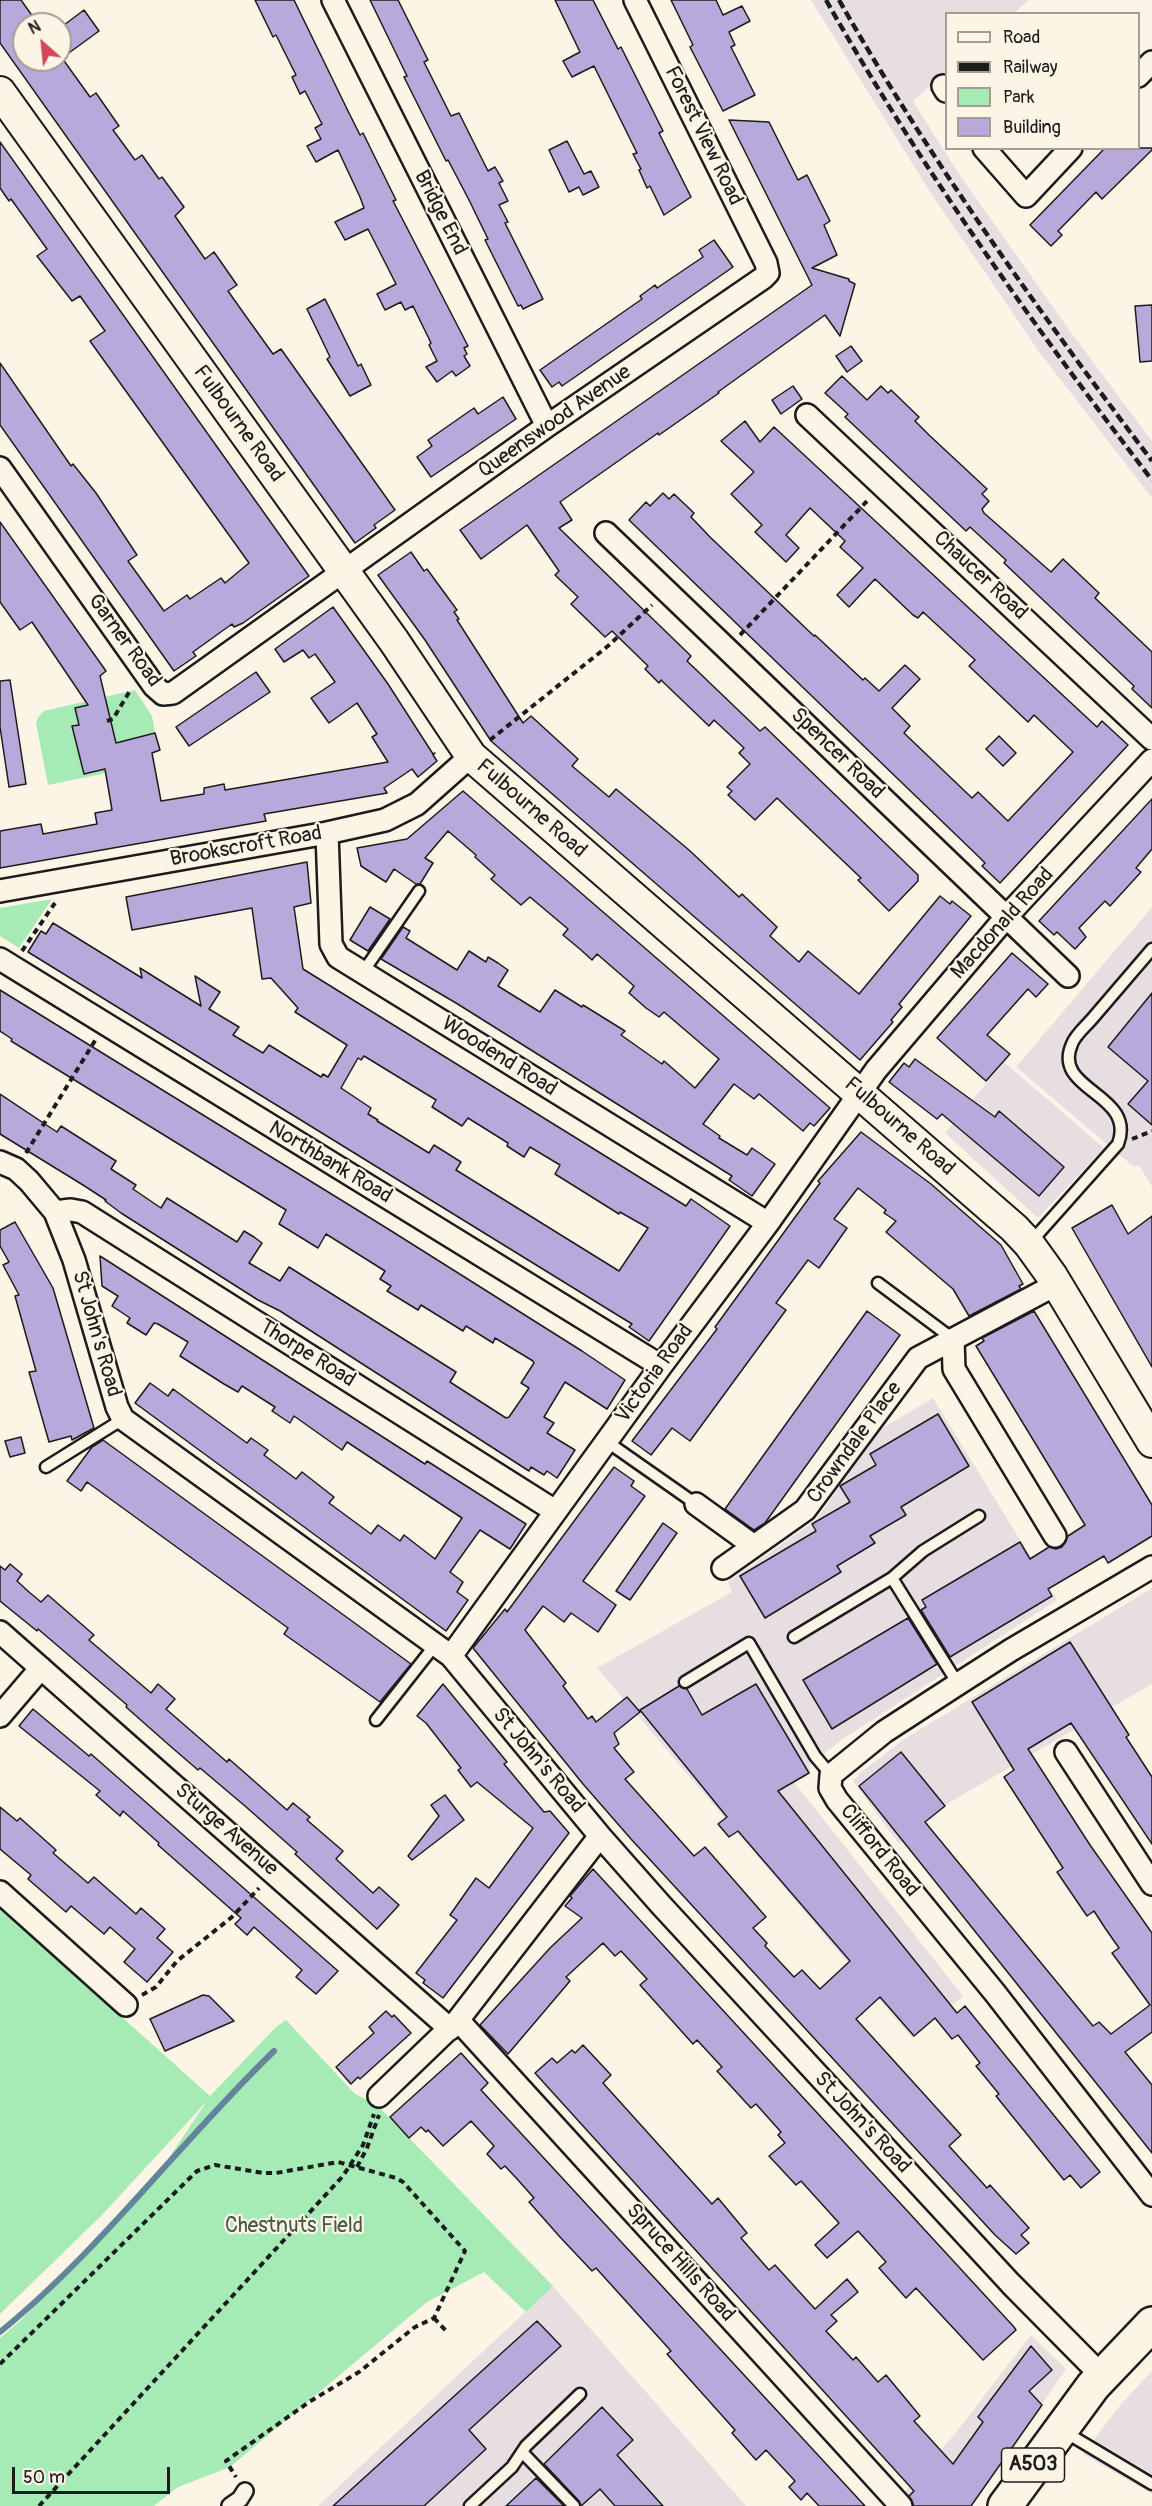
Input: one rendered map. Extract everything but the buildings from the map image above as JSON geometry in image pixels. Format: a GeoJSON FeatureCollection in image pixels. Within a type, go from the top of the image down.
{"type":"FeatureCollection","features":[{"type":"Feature","properties":{"kind":"main road","name":"Fulbourne Road"},"geometry":{"type":"LineString","coordinates":[[0,92],[422,681],[471,756],[1014,1228],[1029,1244],[1057,1284],[1152,1442]]}},
{"type":"Feature","properties":{"kind":"main road","name":"A503"},"geometry":{"type":"LineString","coordinates":[[1005,2506],[1060,2429],[1102,2376],[1152,2324]]}},
{"type":"Feature","properties":{"kind":"street","name":"Bridge End"},"geometry":{"type":"LineString","coordinates":[[333,0],[547,426]]}},
{"type":"Feature","properties":{"kind":"street","name":"Forest View Road"},"geometry":{"type":"LineString","coordinates":[[635,0],[766,263],[768,273]]}},
{"type":"Feature","properties":{"kind":"street"},"geometry":{"type":"LineString","coordinates":[[1140,74],[1152,62]]}},
{"type":"Feature","properties":{"kind":"street"},"geometry":{"type":"LineString","coordinates":[[986,150],[1026,196],[1069,150]]}},
{"type":"Feature","properties":{"kind":"street","name":"Queenswood Avenue"},"geometry":{"type":"LineString","coordinates":[[344,572],[547,426],[768,273]]}},
{"type":"Feature","properties":{"kind":"street","name":"Chaucer Road"},"geometry":{"type":"LineString","coordinates":[[807,415],[1152,739]]}},
{"type":"Feature","properties":{"kind":"street","name":"Garner Road"},"geometry":{"type":"LineString","coordinates":[[0,468],[154,686],[164,694],[173,693],[344,572]]}},
{"type":"Feature","properties":{"kind":"street","name":"Spencer Road"},"geometry":{"type":"LineString","coordinates":[[606,533],[1068,976]]}},
{"type":"Feature","properties":{"kind":"street","name":"Brookscroft Road"},"geometry":{"type":"LineString","coordinates":[[0,891],[327,833],[385,820],[417,804],[471,756]]}},
{"type":"Feature","properties":{"kind":"street","name":"Macdonald Road"},"geometry":{"type":"LineString","coordinates":[[861,1093],[876,1070],[1007,916],[1152,760]]}},
{"type":"Feature","properties":{"kind":"street","name":"Woodend Road"},"geometry":{"type":"LineString","coordinates":[[327,833],[331,944],[338,957],[768,1223]]}},
{"type":"Feature","properties":{"kind":"street","name":"Northbank Road"},"geometry":{"type":"LineString","coordinates":[[6,963],[661,1366]]}},
{"type":"Feature","properties":{"kind":"street","name":"Victoria Road"},"geometry":{"type":"LineString","coordinates":[[443,1650],[555,1511],[861,1093]]}},
{"type":"Feature","properties":{"kind":"street","name":"St John's Road"},"geometry":{"type":"LineString","coordinates":[[8,1165],[44,1197],[55,1212],[75,1260],[117,1407],[123,1419],[443,1650],[600,1836],[1011,2284],[1102,2376]]}},
{"type":"Feature","properties":{"kind":"street","name":"Thorpe Road"},"geometry":{"type":"LineString","coordinates":[[55,1212],[71,1210],[82,1212],[555,1511]]}},
{"type":"Feature","properties":{"kind":"street","name":"Crowndale Place"},"geometry":{"type":"LineString","coordinates":[[723,1568],[805,1510],[918,1358],[1057,1284]]}},
{"type":"Feature","properties":{"kind":"street"},"geometry":{"type":"LineString","coordinates":[[953,1339],[954,1369],[1054,1536]]}},
{"type":"Feature","properties":{"kind":"street"},"geometry":{"type":"LineString","coordinates":[[696,1504],[754,1546]]}},
{"type":"Feature","properties":{"kind":"street"},"geometry":{"type":"LineString","coordinates":[[831,1775],[884,1732],[958,1684],[1152,1567]]}},
{"type":"Feature","properties":{"kind":"street","name":"Sturge Avenue"},"geometry":{"type":"LineString","coordinates":[[0,1632],[454,2025]]}},
{"type":"Feature","properties":{"kind":"street"},"geometry":{"type":"LineString","coordinates":[[0,1716],[41,1668]]}},
{"type":"Feature","properties":{"kind":"street"},"geometry":{"type":"LineString","coordinates":[[1066,1752],[1152,1884]]}},
{"type":"Feature","properties":{"kind":"street","name":"Clifford Road"},"geometry":{"type":"LineString","coordinates":[[831,1775],[830,1788],[837,1800],[994,1993],[1152,2195]]}},
{"type":"Feature","properties":{"kind":"street"},"geometry":{"type":"LineString","coordinates":[[380,2103],[454,2025],[600,1836]]}},
{"type":"Feature","properties":{"kind":"street"},"geometry":{"type":"LineString","coordinates":[[0,1892],[126,2005]]}},
{"type":"Feature","properties":{"kind":"street","name":"Spruce Hills Road"},"geometry":{"type":"LineString","coordinates":[[454,2025],[902,2506]]}},
{"type":"Feature","properties":{"kind":"lane"},"geometry":{"type":"LineString","coordinates":[[363,972],[419,891]]}},
{"type":"Feature","properties":{"kind":"lane"},"geometry":{"type":"LineString","coordinates":[[1029,1244],[1118,1144],[1122,1133],[1120,1119],[1114,1109],[1072,1073],[1067,1063],[1072,1043],[1152,949]]}},
{"type":"Feature","properties":{"kind":"lane"},"geometry":{"type":"LineString","coordinates":[[878,1283],[953,1339]]}},
{"type":"Feature","properties":{"kind":"lane"},"geometry":{"type":"LineString","coordinates":[[46,1467],[123,1419]]}},
{"type":"Feature","properties":{"kind":"lane"},"geometry":{"type":"LineString","coordinates":[[606,1441],[696,1504]]}},
{"type":"Feature","properties":{"kind":"lane"},"geometry":{"type":"LineString","coordinates":[[794,1637],[892,1578],[923,1551],[979,1516]]}},
{"type":"Feature","properties":{"kind":"lane"},"geometry":{"type":"LineString","coordinates":[[892,1578],[958,1684]]}},
{"type":"Feature","properties":{"kind":"lane"},"geometry":{"type":"LineString","coordinates":[[685,1682],[749,1643],[815,1756],[831,1775]]}},
{"type":"Feature","properties":{"kind":"lane"},"geometry":{"type":"LineString","coordinates":[[376,1720],[443,1650]]}},
{"type":"Feature","properties":{"kind":"lane"},"geometry":{"type":"LineString","coordinates":[[470,2506],[512,2467],[522,2452],[580,2394]]}},
{"type":"Feature","properties":{"kind":"lane"},"geometry":{"type":"LineString","coordinates":[[1060,2429],[1152,2484]]}},
{"type":"Feature","properties":{"kind":"lane"},"geometry":{"type":"LineString","coordinates":[[522,2452],[574,2506]]}},
{"type":"Feature","properties":{"kind":"path"},"geometry":{"type":"LineString","coordinates":[[727,648],[883,484]]}},
{"type":"Feature","properties":{"kind":"path"},"geometry":{"type":"LineString","coordinates":[[471,756],[608,646],[668,590]]}},
{"type":"Feature","properties":{"kind":"path"},"geometry":{"type":"LineString","coordinates":[[107,721],[113,719],[133,685]]}},
{"type":"Feature","properties":{"kind":"path"},"geometry":{"type":"LineString","coordinates":[[6,963],[62,892],[62,880]]}},
{"type":"Feature","properties":{"kind":"path"},"geometry":{"type":"LineString","coordinates":[[8,1165],[104,1025]]}},
{"type":"Feature","properties":{"kind":"path"},"geometry":{"type":"LineString","coordinates":[[126,2005],[156,1987],[177,1960],[232,1917],[274,1871]]}},
{"type":"Feature","properties":{"kind":"path"},"geometry":{"type":"LineString","coordinates":[[357,2167],[367,2148],[380,2103]]}},
{"type":"Feature","properties":{"kind":"path"},"geometry":{"type":"LineString","coordinates":[[39,2506],[350,2167],[363,2145],[380,2103]]}},
{"type":"Feature","properties":{"kind":"path"},"geometry":{"type":"LineString","coordinates":[[0,2364],[197,2171],[215,2165],[263,2173],[299,2170],[338,2162],[403,2182],[465,2251],[434,2318],[415,2327],[359,2372],[309,2402],[226,2461],[237,2502]]}},
{"type":"Feature","properties":{"kind":"path"},"geometry":{"type":"LineString","coordinates":[[434,2318],[447,2332]]}},
{"type":"Feature","properties":{"kind":"shaded area"},"geometry":{"type":"Polygon","coordinates":[[[811,0],[1029,0],[1015,12],[945,12],[945,73],[913,101],[959,174],[1070,331],[1152,441],[1152,498],[1040,353],[930,192],[811,0]]]}},
{"type":"Feature","properties":{"kind":"shaded area"},"geometry":{"type":"Polygon","coordinates":[[[1152,907],[1152,1187],[1139,1165],[1134,1167],[1016,1067],[1152,907]]]}},
{"type":"Feature","properties":{"kind":"shaded area"},"geometry":{"type":"Polygon","coordinates":[[[1004,1062],[1104,1148],[1038,1218],[945,1133],[1004,1062]]]}},
{"type":"Feature","properties":{"kind":"shaded area"},"geometry":{"type":"Polygon","coordinates":[[[933,1398],[1057,1600],[840,1741],[809,1766],[810,1770],[794,1782],[963,1996],[912,2038],[597,1668],[732,1592],[728,1582],[816,1520],[879,1430],[933,1398]]]}},
{"type":"Feature","properties":{"kind":"shaded area"},"geometry":{"type":"Polygon","coordinates":[[[1152,1588],[1152,1684],[947,1804],[899,1844],[853,1781],[860,1773],[906,1738],[1152,1588]]]}},
{"type":"Feature","properties":{"kind":"shaded area"},"geometry":{"type":"Polygon","coordinates":[[[553,2286],[746,2506],[318,2506],[553,2286]]]}},
{"type":"Feature","properties":{"kind":"shaded area"},"geometry":{"type":"Polygon","coordinates":[[[1031,2335],[1066,2369],[972,2506],[919,2506],[905,2492],[954,2435],[1031,2335]]]}},
{"type":"Feature","properties":{"kind":"shaded area"},"geometry":{"type":"Polygon","coordinates":[[[1152,2371],[1152,2494],[1083,2454],[1121,2404],[1152,2371]]]}},
{"type":"Feature","properties":{"kind":"green space"},"geometry":{"type":"Polygon","coordinates":[[[135,690],[152,716],[155,733],[140,737],[146,765],[48,785],[36,723],[44,711],[135,690]],[[106,701],[75,708],[79,725],[72,727],[84,774],[117,766],[106,701]]]}},
{"type":"Feature","properties":{"kind":"green space"},"geometry":{"type":"Polygon","coordinates":[[[52,899],[19,948],[0,936],[0,908],[52,899]]]}},
{"type":"Feature","properties":{"kind":"green space","name":"Chestnuts Field"},"geometry":{"type":"Polygon","coordinates":[[[0,1908],[210,2096],[276,2027],[286,2020],[355,2094],[376,2104],[553,2286],[526,2312],[484,2272],[427,2302],[230,2467],[178,2487],[154,2506],[0,2506],[0,2338],[21,2320],[154,2180],[207,2101],[102,2215],[0,2314],[0,1908]]]}},
{"type":"Feature","properties":{"kind":"waterway"},"geometry":{"type":"LineString","coordinates":[[0,2332],[72,2267],[206,2121],[274,2051]]}},
{"type":"Feature","properties":{"kind":"railway"},"geometry":{"type":"LineString","coordinates":[[826,0],[900,124],[980,246],[1152,480]]}},
{"type":"Feature","properties":{"kind":"railway"},"geometry":{"type":"LineString","coordinates":[[839,0],[911,120],[988,236],[1152,461]]}}]}
